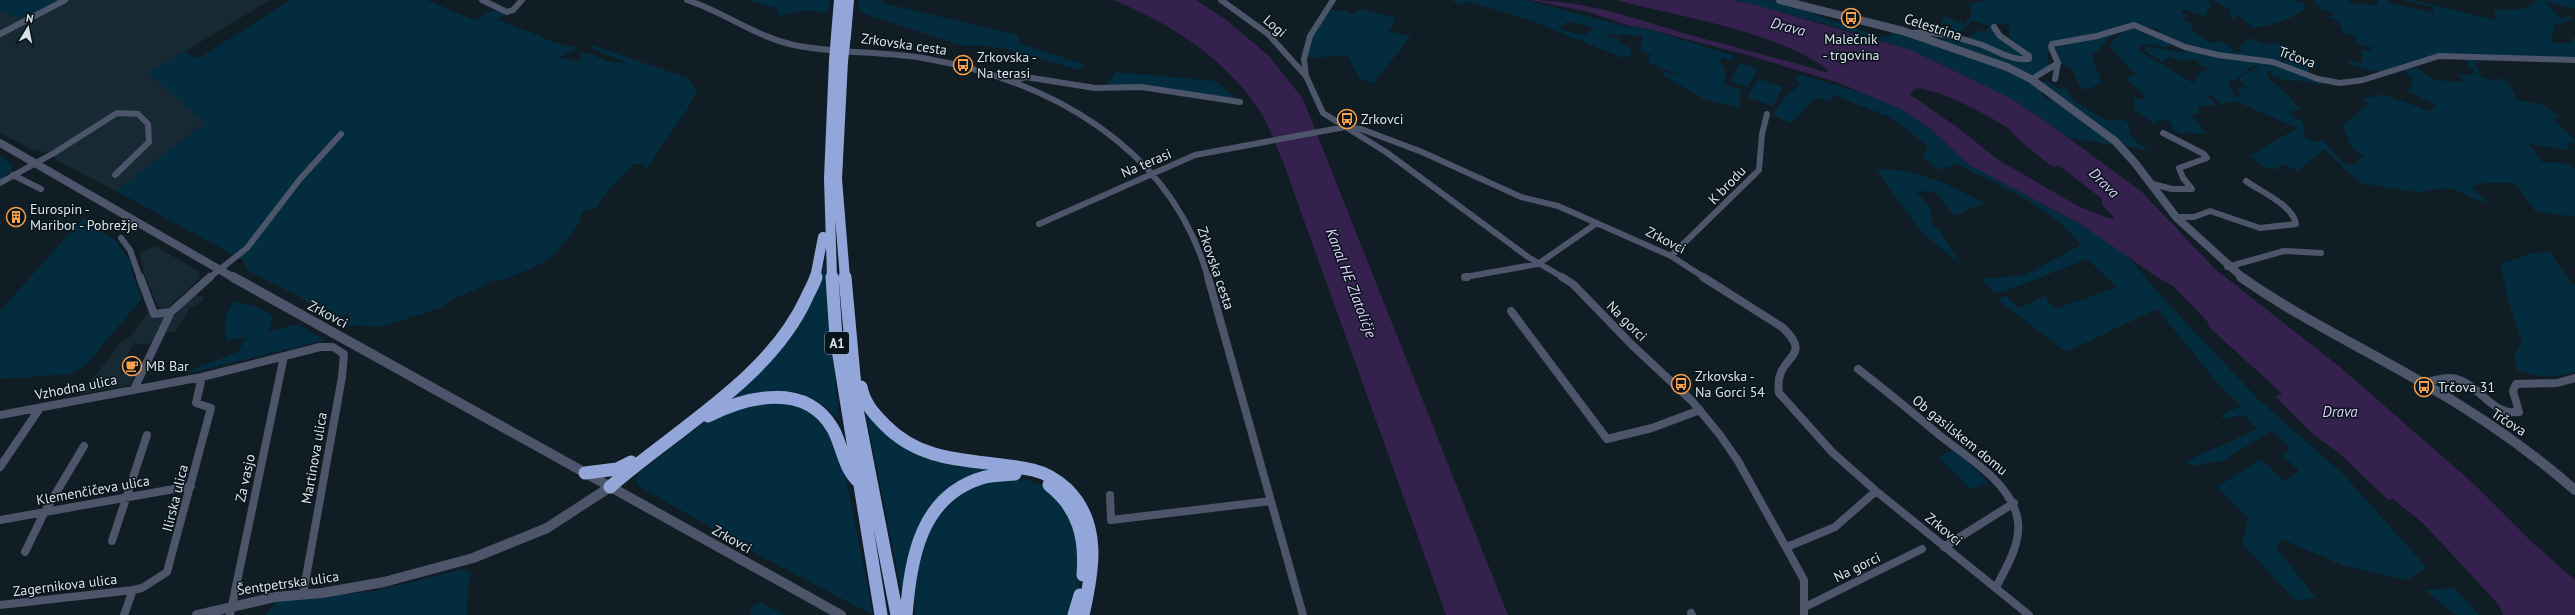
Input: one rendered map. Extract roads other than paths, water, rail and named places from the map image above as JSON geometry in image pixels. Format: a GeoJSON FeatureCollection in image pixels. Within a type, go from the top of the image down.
{"type":"FeatureCollection","features":[{"type":"Feature","properties":{"kind":"highway","name":"A1"},"geometry":{"type":"LineString","coordinates":[[839,0],[843,13]]}},
{"type":"Feature","properties":{"kind":"highway","name":"A1"},"geometry":{"type":"LineString","coordinates":[[849,0],[843,13],[839,61],[829,140],[830,249],[836,337],[881,615]]}},
{"type":"Feature","properties":{"kind":"highway","name":"A1"},"geometry":{"type":"LineString","coordinates":[[839,61],[837,179],[852,368],[857,408],[897,615]]}},
{"type":"Feature","properties":{"kind":"highway"},"geometry":{"type":"LineString","coordinates":[[610,486],[754,370],[786,334],[816,277],[822,250],[825,207],[830,202]]}},
{"type":"Feature","properties":{"kind":"highway"},"geometry":{"type":"LineString","coordinates":[[852,368],[859,372],[863,399],[886,427],[910,446],[943,459],[1028,468],[1043,472],[1070,491],[1087,517],[1092,536],[1093,560],[1083,615]]}},
{"type":"Feature","properties":{"kind":"highway"},"geometry":{"type":"LineString","coordinates":[[610,486],[631,477],[718,410],[738,401],[765,396],[790,398],[810,405],[818,411],[833,428],[844,452],[850,476],[860,483]]}},
{"type":"Feature","properties":{"kind":"highway"},"geometry":{"type":"LineString","coordinates":[[585,473],[617,469],[643,458]]}},
{"type":"Feature","properties":{"kind":"highway"},"geometry":{"type":"LineString","coordinates":[[906,615],[908,586],[917,541],[934,510],[957,489],[974,481],[992,476],[1014,473],[1040,479],[1058,490],[1078,521],[1083,537],[1085,560],[1081,589],[1074,615]]}},
{"type":"Feature","properties":{"kind":"street"},"geometry":{"type":"LineString","coordinates":[[0,34],[64,0]]}},
{"type":"Feature","properties":{"kind":"street"},"geometry":{"type":"LineString","coordinates":[[482,0],[507,12],[513,10],[522,0]]}},
{"type":"Feature","properties":{"kind":"street","name":"Zrkovska cesta"},"geometry":{"type":"LineString","coordinates":[[688,0],[776,41],[812,47],[894,54],[939,61],[1012,82],[1055,100],[1094,122],[1125,146],[1152,172],[1182,213],[1197,244],[1272,500],[1303,615]]}},
{"type":"Feature","properties":{"kind":"street","name":"Logi"},"geometry":{"type":"LineString","coordinates":[[1221,0],[1268,34],[1306,76],[1323,113],[1346,127]]}},
{"type":"Feature","properties":{"kind":"street","name":"Logi"},"geometry":{"type":"LineString","coordinates":[[1306,76],[1304,59],[1310,36],[1333,0]]}},
{"type":"Feature","properties":{"kind":"street","name":"Celestrina"},"geometry":{"type":"LineString","coordinates":[[1780,0],[1911,33],[2007,67],[2032,79],[2068,104]]}},
{"type":"Feature","properties":{"kind":"street","name":"Trčova"},"geometry":{"type":"LineString","coordinates":[[2055,79],[2058,63],[2051,47],[2052,44],[2097,36],[2134,25],[2185,47],[2230,57],[2273,62],[2318,79],[2340,83],[2363,80],[2439,56],[2575,60]]}},
{"type":"Feature","properties":{"kind":"street"},"geometry":{"type":"LineString","coordinates":[[1911,33],[1924,33],[1968,42],[2015,58],[2029,59],[2029,56],[2000,36],[1994,27]]}},
{"type":"Feature","properties":{"kind":"street"},"geometry":{"type":"LineString","coordinates":[[2032,79],[2048,72],[2058,63]]}},
{"type":"Feature","properties":{"kind":"street"},"geometry":{"type":"LineString","coordinates":[[1012,82],[1023,77],[1095,88],[1141,87],[1240,102]]}},
{"type":"Feature","properties":{"kind":"street","name":"Trčova"},"geometry":{"type":"LineString","coordinates":[[2068,104],[2114,141],[2135,163],[2147,182],[2176,217],[2227,267],[2273,299],[2423,384],[2517,443],[2575,490]]}},
{"type":"Feature","properties":{"kind":"street"},"geometry":{"type":"LineString","coordinates":[[0,183],[93,129],[111,116],[123,112],[138,114],[148,124],[149,142],[115,175]]}},
{"type":"Feature","properties":{"kind":"street","name":"K brodu"},"geometry":{"type":"LineString","coordinates":[[1671,256],[1702,228],[1759,170],[1762,134],[1767,114]]}},
{"type":"Feature","properties":{"kind":"street","name":"Zrkovci"},"geometry":{"type":"LineString","coordinates":[[1322,132],[1346,127],[1372,132],[1422,152],[1506,191],[1558,206],[1671,256],[1789,332],[1795,340],[1797,351],[1777,373],[1775,382],[1779,393],[1832,452],[1876,491],[2030,615]]}},
{"type":"Feature","properties":{"kind":"street","name":"Na gorci"},"geometry":{"type":"LineString","coordinates":[[1346,127],[1386,152],[1538,264],[1560,275],[1573,284],[1632,345],[1659,368],[1700,410],[1738,461],[1787,547],[1804,580],[1804,611],[1922,550]]}},
{"type":"Feature","properties":{"kind":"street","name":"Na terasi"},"geometry":{"type":"LineString","coordinates":[[1038,224],[1152,172],[1195,155],[1322,132]]}},
{"type":"Feature","properties":{"kind":"street"},"geometry":{"type":"LineString","coordinates":[[2147,182],[2172,189],[2192,189],[2179,168],[2207,158],[2204,154],[2163,133]]}},
{"type":"Feature","properties":{"kind":"street"},"geometry":{"type":"LineString","coordinates":[[134,389],[171,312],[187,295],[256,238],[300,178],[341,134]]}},
{"type":"Feature","properties":{"kind":"street","name":"Zrkovci"},"geometry":{"type":"LineString","coordinates":[[0,143],[219,270],[841,615]]}},
{"type":"Feature","properties":{"kind":"street"},"geometry":{"type":"LineString","coordinates":[[13,176],[41,189]]}},
{"type":"Feature","properties":{"kind":"street"},"geometry":{"type":"LineString","coordinates":[[2176,217],[2194,217],[2210,211],[2260,228],[2296,224],[2294,216],[2288,210],[2246,181]]}},
{"type":"Feature","properties":{"kind":"street"},"geometry":{"type":"LineString","coordinates":[[1465,277],[1538,264],[1597,223]]}},
{"type":"Feature","properties":{"kind":"street"},"geometry":{"type":"LineString","coordinates":[[121,238],[130,250],[154,314],[171,312]]}},
{"type":"Feature","properties":{"kind":"street"},"geometry":{"type":"LineString","coordinates":[[2227,267],[2284,251],[2305,250],[2321,253]]}},
{"type":"Feature","properties":{"kind":"street"},"geometry":{"type":"LineString","coordinates":[[1511,311],[1607,439],[1652,428],[1700,410]]}},
{"type":"Feature","properties":{"kind":"street","name":"Martinova ulica"},"geometry":{"type":"LineString","coordinates":[[303,594],[344,360],[344,354],[338,348],[330,346],[320,347]]}},
{"type":"Feature","properties":{"kind":"street","name":"Vzhodna ulica"},"geometry":{"type":"LineString","coordinates":[[0,415],[202,377],[320,347]]}},
{"type":"Feature","properties":{"kind":"street","name":"Za vasjo"},"geometry":{"type":"LineString","coordinates":[[231,610],[284,356]]}},
{"type":"Feature","properties":{"kind":"street","name":"Ob gasilskem domu"},"geometry":{"type":"LineString","coordinates":[[1858,369],[1985,470],[2007,491],[2014,503]]}},
{"type":"Feature","properties":{"kind":"street","name":"Ilirska ulica"},"geometry":{"type":"LineString","coordinates":[[133,590],[148,585],[169,570],[211,408],[210,406],[196,403],[202,377]]}},
{"type":"Feature","properties":{"kind":"street","name":"Trčova"},"geometry":{"type":"LineString","coordinates":[[2423,384],[2457,379],[2472,386],[2504,412],[2513,414],[2518,412],[2513,391],[2516,384],[2557,383],[2575,378]]}},
{"type":"Feature","properties":{"kind":"street"},"geometry":{"type":"LineString","coordinates":[[0,467],[40,408]]}},
{"type":"Feature","properties":{"kind":"street"},"geometry":{"type":"LineString","coordinates":[[112,541],[147,435]]}},
{"type":"Feature","properties":{"kind":"street"},"geometry":{"type":"LineString","coordinates":[[25,552],[44,513],[84,446]]}},
{"type":"Feature","properties":{"kind":"street","name":"Klemenčičeva ulica"},"geometry":{"type":"LineString","coordinates":[[0,520],[191,486]]}},
{"type":"Feature","properties":{"kind":"street","name":"Šentpetrska ulica"},"geometry":{"type":"LineString","coordinates":[[196,615],[231,610],[303,594],[384,582],[473,558],[537,533],[558,522],[610,486]]}},
{"type":"Feature","properties":{"kind":"street"},"geometry":{"type":"LineString","coordinates":[[1787,547],[1834,527],[1876,491]]}},
{"type":"Feature","properties":{"kind":"street"},"geometry":{"type":"LineString","coordinates":[[1110,495],[1112,520],[1272,500]]}},
{"type":"Feature","properties":{"kind":"street"},"geometry":{"type":"LineString","coordinates":[[1944,547],[2014,503],[2018,538],[2007,569],[1996,587]]}},
{"type":"Feature","properties":{"kind":"street"},"geometry":{"type":"LineString","coordinates":[[124,615],[133,590]]}},
{"type":"Feature","properties":{"kind":"street","name":"Zagernikova ulica"},"geometry":{"type":"LineString","coordinates":[[0,605],[133,590]]}},
{"type":"Feature","properties":{"kind":"water","name":"Kanal HE Zlatoličje"},"geometry":{"type":"Polygon","coordinates":[[[1113,0],[1196,0],[1225,19],[1269,56],[1303,99],[1508,615],[1446,615],[1282,159],[1259,110],[1241,86],[1226,70],[1192,42],[1153,19],[1113,0]]]}},
{"type":"Feature","properties":{"kind":"water","name":"Drava"},"geometry":{"type":"Polygon","coordinates":[[[1529,0],[1571,3],[1592,7],[1825,72],[1829,71],[1808,57],[1783,45],[1756,35],[1698,19],[1616,0],[1732,0],[1756,5],[1911,50],[2012,99],[2051,125],[2142,192],[2215,269],[2340,367],[2475,485],[2534,544],[2575,580],[2575,615],[2503,615],[2498,604],[2424,524],[2393,499],[2388,500],[2338,452],[2315,436],[2275,396],[2282,394],[2211,329],[2207,321],[2173,286],[2157,277],[2079,223],[1969,165],[1932,130],[1903,110],[1839,83],[1754,57],[1644,28],[1630,26],[1585,11],[1529,0]],[[1917,88],[1909,94],[1954,125],[2000,161],[2078,206],[2108,218],[2116,219],[2102,205],[2102,199],[2060,166],[2056,165],[2055,168],[2045,161],[2023,144],[2009,129],[1964,104],[1928,90],[1917,88]]]}},
{"type":"Feature","properties":{"kind":"place","name":"Malečnik - trgovina"},"geometry":{"type":"Point","coordinates":[1851,18]}},
{"type":"Feature","properties":{"kind":"place","name":"Zrkovska - Na terasi"},"geometry":{"type":"Point","coordinates":[963,65]}},
{"type":"Feature","properties":{"kind":"place","name":"Zrkovci"},"geometry":{"type":"Point","coordinates":[1347,119]}},
{"type":"Feature","properties":{"kind":"place","name":"Eurospin - Maribor - Pobrežje"},"geometry":{"type":"Point","coordinates":[16,217]}},
{"type":"Feature","properties":{"kind":"place","name":"MB Bar"},"geometry":{"type":"Point","coordinates":[132,366]}},
{"type":"Feature","properties":{"kind":"place","name":"Zrkovska - Na Gorci 54"},"geometry":{"type":"Point","coordinates":[1681,384]}},
{"type":"Feature","properties":{"kind":"place","name":"Trčova 31"},"geometry":{"type":"Point","coordinates":[2424,387]}}]}
